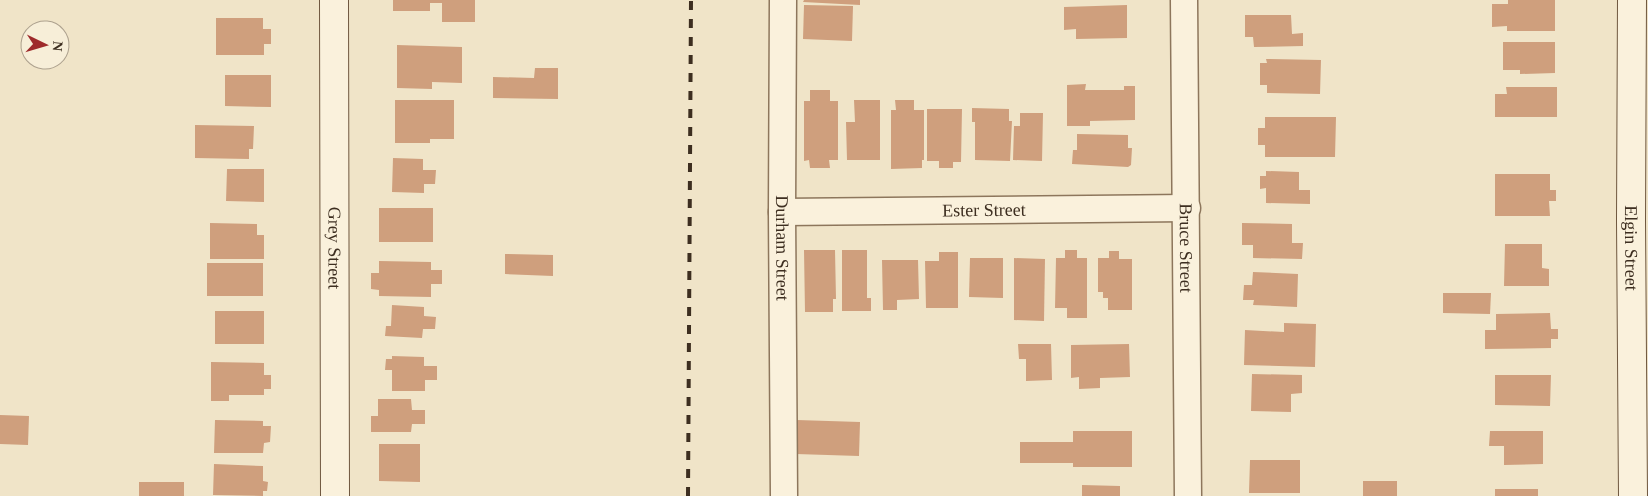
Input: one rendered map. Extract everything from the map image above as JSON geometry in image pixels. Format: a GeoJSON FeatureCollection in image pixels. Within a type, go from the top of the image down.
{"type":"FeatureCollection","features":[{"type":"Feature","properties":{"kind":"street","name":"Grey Street"},"geometry":{"type":"LineString","coordinates":[[334,0],[335,496]]}},
{"type":"Feature","properties":{"kind":"street","name":"Durham Street"},"geometry":{"type":"LineString","coordinates":[[783,0],[784,496]]}},
{"type":"Feature","properties":{"kind":"street","name":"Bruce Street"},"geometry":{"type":"LineString","coordinates":[[1184,0],[1188,496]]}},
{"type":"Feature","properties":{"kind":"street","name":"Elgin Street"},"geometry":{"type":"LineString","coordinates":[[1632,0],[1632,496]]}},
{"type":"Feature","properties":{"kind":"street","name":"Ester Street"},"geometry":{"type":"LineString","coordinates":[[782,212],[1187,208]]}},
{"type":"Feature","properties":{"kind":"building"},"geometry":{"type":"Polygon","coordinates":[[[393,0],[475,0],[475,22],[442,22],[442,3],[430,3],[430,11],[393,11],[393,0]]]}},
{"type":"Feature","properties":{"kind":"building"},"geometry":{"type":"Polygon","coordinates":[[[804,0],[860,0],[860,5],[803,2],[804,0]]]}},
{"type":"Feature","properties":{"kind":"building"},"geometry":{"type":"Polygon","coordinates":[[[1508,0],[1555,0],[1555,31],[1507,31],[1507,26],[1492,27],[1492,4],[1508,4],[1508,0]]]}},
{"type":"Feature","properties":{"kind":"building"},"geometry":{"type":"Polygon","coordinates":[[[804,5],[853,6],[852,41],[803,39],[804,5]]]}},
{"type":"Feature","properties":{"kind":"building"},"geometry":{"type":"Polygon","coordinates":[[[1127,5],[1127,38],[1076,39],[1076,29],[1064,30],[1064,7],[1127,5]]]}},
{"type":"Feature","properties":{"kind":"building"},"geometry":{"type":"Polygon","coordinates":[[[1245,15],[1291,15],[1292,34],[1303,33],[1303,46],[1254,47],[1253,37],[1245,37],[1245,15]]]}},
{"type":"Feature","properties":{"kind":"building"},"geometry":{"type":"Polygon","coordinates":[[[216,18],[263,18],[263,29],[271,29],[271,44],[264,44],[264,55],[216,55],[216,18]]]}},
{"type":"Feature","properties":{"kind":"building"},"geometry":{"type":"Polygon","coordinates":[[[1503,42],[1555,42],[1555,73],[1520,74],[1520,70],[1503,70],[1503,42]]]}},
{"type":"Feature","properties":{"kind":"building"},"geometry":{"type":"Polygon","coordinates":[[[397,45],[462,47],[462,83],[432,82],[432,89],[397,88],[397,45]]]}},
{"type":"Feature","properties":{"kind":"building"},"geometry":{"type":"Polygon","coordinates":[[[1266,59],[1321,60],[1320,94],[1267,93],[1267,85],[1260,85],[1260,63],[1267,63],[1266,59]]]}},
{"type":"Feature","properties":{"kind":"building"},"geometry":{"type":"Polygon","coordinates":[[[535,68],[558,68],[558,99],[493,98],[493,77],[534,78],[535,68]]]}},
{"type":"Feature","properties":{"kind":"building"},"geometry":{"type":"Polygon","coordinates":[[[225,75],[271,75],[271,107],[225,106],[225,75]]]}},
{"type":"Feature","properties":{"kind":"building"},"geometry":{"type":"Polygon","coordinates":[[[1086,84],[1085,90],[1124,90],[1124,86],[1135,86],[1135,120],[1090,121],[1090,126],[1067,126],[1067,85],[1086,84]]]}},
{"type":"Feature","properties":{"kind":"building"},"geometry":{"type":"Polygon","coordinates":[[[1506,87],[1557,87],[1557,117],[1495,117],[1495,94],[1507,94],[1506,87]]]}},
{"type":"Feature","properties":{"kind":"building"},"geometry":{"type":"Polygon","coordinates":[[[810,90],[830,90],[830,101],[838,101],[838,160],[829,160],[830,168],[810,168],[809,160],[804,161],[804,101],[810,101],[810,90]]]}},
{"type":"Feature","properties":{"kind":"building"},"geometry":{"type":"Polygon","coordinates":[[[395,100],[454,100],[454,139],[430,139],[430,143],[395,143],[395,100]]]}},
{"type":"Feature","properties":{"kind":"building"},"geometry":{"type":"Polygon","coordinates":[[[854,100],[880,100],[880,160],[847,160],[846,122],[855,122],[854,100]]]}},
{"type":"Feature","properties":{"kind":"building"},"geometry":{"type":"Polygon","coordinates":[[[895,100],[914,100],[914,110],[924,110],[924,160],[922,160],[922,168],[891,169],[891,110],[896,110],[895,100]]]}},
{"type":"Feature","properties":{"kind":"building"},"geometry":{"type":"Polygon","coordinates":[[[972,108],[1009,109],[1009,121],[1012,121],[1010,161],[975,160],[975,122],[972,122],[972,108]]]}},
{"type":"Feature","properties":{"kind":"building"},"geometry":{"type":"Polygon","coordinates":[[[927,109],[962,109],[961,162],[953,162],[953,168],[939,168],[939,161],[927,161],[927,109]]]}},
{"type":"Feature","properties":{"kind":"building"},"geometry":{"type":"Polygon","coordinates":[[[1020,113],[1043,113],[1042,161],[1013,160],[1014,126],[1020,126],[1020,113]]]}},
{"type":"Feature","properties":{"kind":"building"},"geometry":{"type":"Polygon","coordinates":[[[1265,117],[1336,117],[1335,157],[1265,157],[1265,145],[1258,145],[1258,128],[1265,128],[1265,117]]]}},
{"type":"Feature","properties":{"kind":"building"},"geometry":{"type":"Polygon","coordinates":[[[195,125],[254,126],[253,149],[249,149],[249,159],[195,158],[195,125]]]}},
{"type":"Feature","properties":{"kind":"building"},"geometry":{"type":"Polygon","coordinates":[[[1077,134],[1128,135],[1128,148],[1132,148],[1131,165],[1128,167],[1072,164],[1073,150],[1077,150],[1077,134]]]}},
{"type":"Feature","properties":{"kind":"building"},"geometry":{"type":"Polygon","coordinates":[[[393,158],[423,159],[423,170],[436,170],[435,184],[424,184],[424,193],[392,192],[393,158]]]}},
{"type":"Feature","properties":{"kind":"building"},"geometry":{"type":"Polygon","coordinates":[[[227,169],[264,169],[264,202],[226,201],[227,169]]]}},
{"type":"Feature","properties":{"kind":"building"},"geometry":{"type":"Polygon","coordinates":[[[1266,171],[1299,172],[1299,190],[1310,190],[1310,204],[1266,203],[1266,188],[1260,189],[1260,176],[1266,176],[1266,171]]]}},
{"type":"Feature","properties":{"kind":"building"},"geometry":{"type":"Polygon","coordinates":[[[1495,174],[1550,174],[1550,190],[1556,190],[1556,201],[1549,201],[1550,216],[1495,216],[1495,174]]]}},
{"type":"Feature","properties":{"kind":"building"},"geometry":{"type":"Polygon","coordinates":[[[379,208],[433,208],[433,242],[379,242],[379,208]]]}},
{"type":"Feature","properties":{"kind":"building"},"geometry":{"type":"Polygon","coordinates":[[[210,223],[257,224],[257,235],[264,235],[264,259],[210,259],[210,223]]]}},
{"type":"Feature","properties":{"kind":"building"},"geometry":{"type":"Polygon","coordinates":[[[1242,223],[1292,224],[1292,243],[1303,243],[1302,259],[1253,258],[1253,245],[1242,245],[1242,223]]]}},
{"type":"Feature","properties":{"kind":"building"},"geometry":{"type":"Polygon","coordinates":[[[1505,244],[1542,244],[1542,268],[1549,269],[1549,286],[1504,286],[1505,244]]]}},
{"type":"Feature","properties":{"kind":"building"},"geometry":{"type":"Polygon","coordinates":[[[804,250],[835,250],[836,299],[833,299],[833,312],[805,312],[804,250]]]}},
{"type":"Feature","properties":{"kind":"building"},"geometry":{"type":"Polygon","coordinates":[[[842,250],[867,250],[867,298],[871,298],[871,311],[842,311],[842,250]]]}},
{"type":"Feature","properties":{"kind":"building"},"geometry":{"type":"Polygon","coordinates":[[[1065,250],[1077,250],[1077,258],[1087,258],[1087,318],[1067,318],[1067,308],[1055,308],[1056,258],[1065,258],[1065,250]]]}},
{"type":"Feature","properties":{"kind":"building"},"geometry":{"type":"Polygon","coordinates":[[[1109,251],[1119,251],[1119,259],[1132,259],[1132,310],[1108,310],[1108,298],[1103,298],[1103,292],[1098,292],[1098,258],[1109,258],[1109,251]]]}},
{"type":"Feature","properties":{"kind":"building"},"geometry":{"type":"Polygon","coordinates":[[[939,252],[958,252],[958,308],[926,308],[925,261],[939,261],[939,252]]]}},
{"type":"Feature","properties":{"kind":"building"},"geometry":{"type":"Polygon","coordinates":[[[505,254],[553,255],[553,276],[505,274],[505,254]]]}},
{"type":"Feature","properties":{"kind":"building"},"geometry":{"type":"Polygon","coordinates":[[[970,258],[1003,258],[1003,298],[969,297],[970,258]]]}},
{"type":"Feature","properties":{"kind":"building"},"geometry":{"type":"Polygon","coordinates":[[[1014,258],[1045,259],[1044,321],[1014,320],[1014,258]]]}},
{"type":"Feature","properties":{"kind":"building"},"geometry":{"type":"Polygon","coordinates":[[[882,260],[918,260],[919,299],[897,300],[897,310],[883,310],[882,260]]]}},
{"type":"Feature","properties":{"kind":"building"},"geometry":{"type":"Polygon","coordinates":[[[379,261],[431,262],[431,270],[442,270],[442,284],[431,284],[431,297],[379,296],[379,290],[371,289],[371,273],[379,273],[379,261]]]}},
{"type":"Feature","properties":{"kind":"building"},"geometry":{"type":"Polygon","coordinates":[[[207,263],[263,263],[263,296],[207,296],[207,263]]]}},
{"type":"Feature","properties":{"kind":"building"},"geometry":{"type":"Polygon","coordinates":[[[1253,272],[1298,274],[1297,307],[1253,305],[1254,300],[1243,300],[1244,285],[1252,285],[1253,272]]]}},
{"type":"Feature","properties":{"kind":"building"},"geometry":{"type":"Polygon","coordinates":[[[1443,293],[1491,293],[1490,314],[1443,313],[1443,293]]]}},
{"type":"Feature","properties":{"kind":"building"},"geometry":{"type":"Polygon","coordinates":[[[392,305],[424,307],[424,316],[436,317],[435,329],[423,329],[422,338],[385,336],[386,326],[391,326],[392,305]]]}},
{"type":"Feature","properties":{"kind":"building"},"geometry":{"type":"Polygon","coordinates":[[[215,311],[264,311],[264,344],[215,344],[215,311]]]}},
{"type":"Feature","properties":{"kind":"building"},"geometry":{"type":"Polygon","coordinates":[[[1550,313],[1551,329],[1558,329],[1558,339],[1551,339],[1551,348],[1485,349],[1485,330],[1496,330],[1496,314],[1550,313]]]}},
{"type":"Feature","properties":{"kind":"building"},"geometry":{"type":"Polygon","coordinates":[[[1284,323],[1316,324],[1315,367],[1244,365],[1245,330],[1284,332],[1284,323]]]}},
{"type":"Feature","properties":{"kind":"building"},"geometry":{"type":"Polygon","coordinates":[[[1018,344],[1051,344],[1052,380],[1026,381],[1026,359],[1019,359],[1018,344]]]}},
{"type":"Feature","properties":{"kind":"building"},"geometry":{"type":"Polygon","coordinates":[[[1129,344],[1130,377],[1100,378],[1100,388],[1079,389],[1079,377],[1071,378],[1071,345],[1129,344]]]}},
{"type":"Feature","properties":{"kind":"building"},"geometry":{"type":"Polygon","coordinates":[[[392,356],[424,357],[424,366],[437,366],[437,380],[425,380],[425,391],[392,391],[392,370],[385,370],[386,359],[392,359],[392,356]]]}},
{"type":"Feature","properties":{"kind":"building"},"geometry":{"type":"Polygon","coordinates":[[[211,362],[264,363],[264,375],[271,375],[271,389],[264,389],[264,395],[229,395],[229,401],[211,401],[211,362]]]}},
{"type":"Feature","properties":{"kind":"building"},"geometry":{"type":"Polygon","coordinates":[[[1252,374],[1302,375],[1302,393],[1291,394],[1291,412],[1251,411],[1252,374]]]}},
{"type":"Feature","properties":{"kind":"building"},"geometry":{"type":"Polygon","coordinates":[[[1495,375],[1551,375],[1550,406],[1495,405],[1495,375]]]}},
{"type":"Feature","properties":{"kind":"building"},"geometry":{"type":"Polygon","coordinates":[[[378,399],[411,399],[412,410],[425,410],[425,424],[412,424],[411,432],[371,432],[371,416],[378,416],[378,399]]]}},
{"type":"Feature","properties":{"kind":"building"},"geometry":{"type":"Polygon","coordinates":[[[0,415],[29,416],[28,445],[0,444],[0,415]]]}},
{"type":"Feature","properties":{"kind":"building"},"geometry":{"type":"Polygon","coordinates":[[[215,420],[263,421],[263,426],[271,426],[270,442],[264,443],[263,453],[214,453],[215,420]]]}},
{"type":"Feature","properties":{"kind":"building"},"geometry":{"type":"Polygon","coordinates":[[[797,420],[860,422],[859,456],[796,454],[797,420]]]}},
{"type":"Feature","properties":{"kind":"building"},"geometry":{"type":"Polygon","coordinates":[[[1073,431],[1132,431],[1132,467],[1073,467],[1073,463],[1020,463],[1020,442],[1073,442],[1073,431]]]}},
{"type":"Feature","properties":{"kind":"building"},"geometry":{"type":"Polygon","coordinates":[[[1490,431],[1543,431],[1543,464],[1504,465],[1504,446],[1489,446],[1490,431]]]}},
{"type":"Feature","properties":{"kind":"building"},"geometry":{"type":"Polygon","coordinates":[[[379,444],[420,444],[420,482],[379,481],[379,444]]]}},
{"type":"Feature","properties":{"kind":"building"},"geometry":{"type":"Polygon","coordinates":[[[1250,460],[1300,460],[1300,493],[1249,493],[1250,460]]]}},
{"type":"Feature","properties":{"kind":"building"},"geometry":{"type":"Polygon","coordinates":[[[214,464],[263,466],[263,481],[268,482],[267,491],[263,491],[263,496],[213,495],[214,464]]]}},
{"type":"Feature","properties":{"kind":"building"},"geometry":{"type":"Polygon","coordinates":[[[1363,481],[1397,481],[1397,496],[1363,496],[1363,481]]]}},
{"type":"Feature","properties":{"kind":"building"},"geometry":{"type":"Polygon","coordinates":[[[139,482],[184,482],[184,496],[139,496],[139,482]]]}},
{"type":"Feature","properties":{"kind":"building"},"geometry":{"type":"Polygon","coordinates":[[[1082,485],[1120,486],[1120,496],[1082,496],[1082,485]]]}},
{"type":"Feature","properties":{"kind":"building"},"geometry":{"type":"Polygon","coordinates":[[[1495,489],[1538,489],[1538,496],[1495,496],[1495,489]]]}},
{"type":"Feature","properties":{"kind":"railway"},"geometry":{"type":"LineString","coordinates":[[688,496],[691,0]]}}]}
